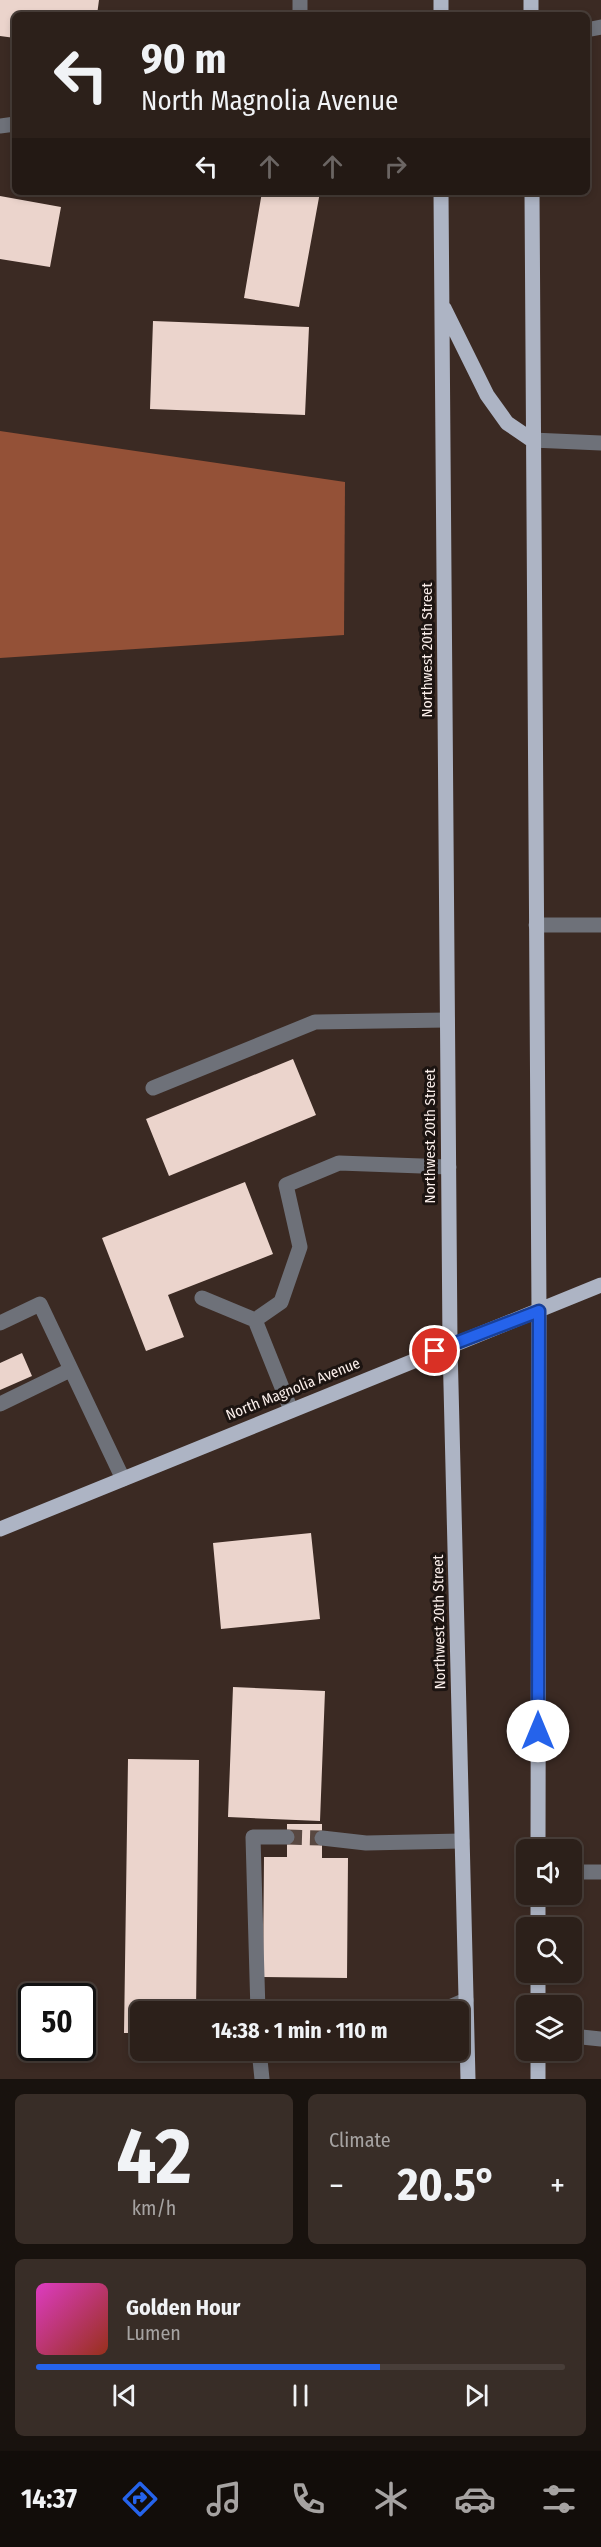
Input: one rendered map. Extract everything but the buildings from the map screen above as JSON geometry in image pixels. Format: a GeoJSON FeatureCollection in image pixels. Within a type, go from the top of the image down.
{"type":"FeatureCollection","features":[{"type":"Feature","properties":{"kind":"main road","name":"Northwest 20th Street"},"geometry":{"type":"LineString","coordinates":[[441,195],[450,1345],[468,2079]]}},
{"type":"Feature","properties":{"kind":"main road"},"geometry":{"type":"LineString","coordinates":[[532,195],[539,1311],[538,1839]]}},
{"type":"Feature","properties":{"kind":"main road"},"geometry":{"type":"LineString","coordinates":[[442,303],[487,395],[507,423],[532,440]]}},
{"type":"Feature","properties":{"kind":"main road","name":"North Magnolia Avenue"},"geometry":{"type":"LineString","coordinates":[[0,1529],[601,1285]]}},
{"type":"Feature","properties":{"kind":"main road"},"geometry":{"type":"LineString","coordinates":[[538,2061],[538,2079]]}},
{"type":"Feature","properties":{"kind":"street"},"geometry":{"type":"LineString","coordinates":[[532,440],[601,443]]}},
{"type":"Feature","properties":{"kind":"street"},"geometry":{"type":"LineString","coordinates":[[536,925],[601,925]]}},
{"type":"Feature","properties":{"kind":"street"},"geometry":{"type":"LineString","coordinates":[[153,1088],[315,1022],[447,1020]]}},
{"type":"Feature","properties":{"kind":"street"},"geometry":{"type":"LineString","coordinates":[[255,1320],[281,1302],[300,1247],[286,1185],[339,1163],[449,1167]]}},
{"type":"Feature","properties":{"kind":"street"},"geometry":{"type":"LineString","coordinates":[[202,1298],[255,1320],[291,1410]]}},
{"type":"Feature","properties":{"kind":"street"},"geometry":{"type":"LineString","coordinates":[[0,1323],[40,1304],[123,1479]]}},
{"type":"Feature","properties":{"kind":"street"},"geometry":{"type":"LineString","coordinates":[[0,1404],[70,1370]]}},
{"type":"Feature","properties":{"kind":"street"},"geometry":{"type":"LineString","coordinates":[[258,2001],[253,1837],[287,1837]]}},
{"type":"Feature","properties":{"kind":"street"},"geometry":{"type":"LineString","coordinates":[[322,1838],[366,1843],[462,1841]]}},
{"type":"Feature","properties":{"kind":"street"},"geometry":{"type":"LineString","coordinates":[[582,1872],[601,1872]]}},
{"type":"Feature","properties":{"kind":"street"},"geometry":{"type":"LineString","coordinates":[[582,2037],[601,2039]]}},
{"type":"Feature","properties":{"kind":"street"},"geometry":{"type":"LineString","coordinates":[[260,2061],[262,2079]]}},
{"type":"Feature","properties":{"kind":"shaded area"},"geometry":{"type":"Polygon","coordinates":[[[0,431],[345,482],[344,635],[0,658],[0,431]]]}},
{"type":"Feature","properties":{"kind":"tunnel"},"geometry":{"type":"LineString","coordinates":[[287,1837],[322,1838]]}},
{"type":"Feature","properties":{"kind":"route"},"geometry":{"type":"LineString","coordinates":[[435,1351],[539,1311],[538,1731]]}}]}
